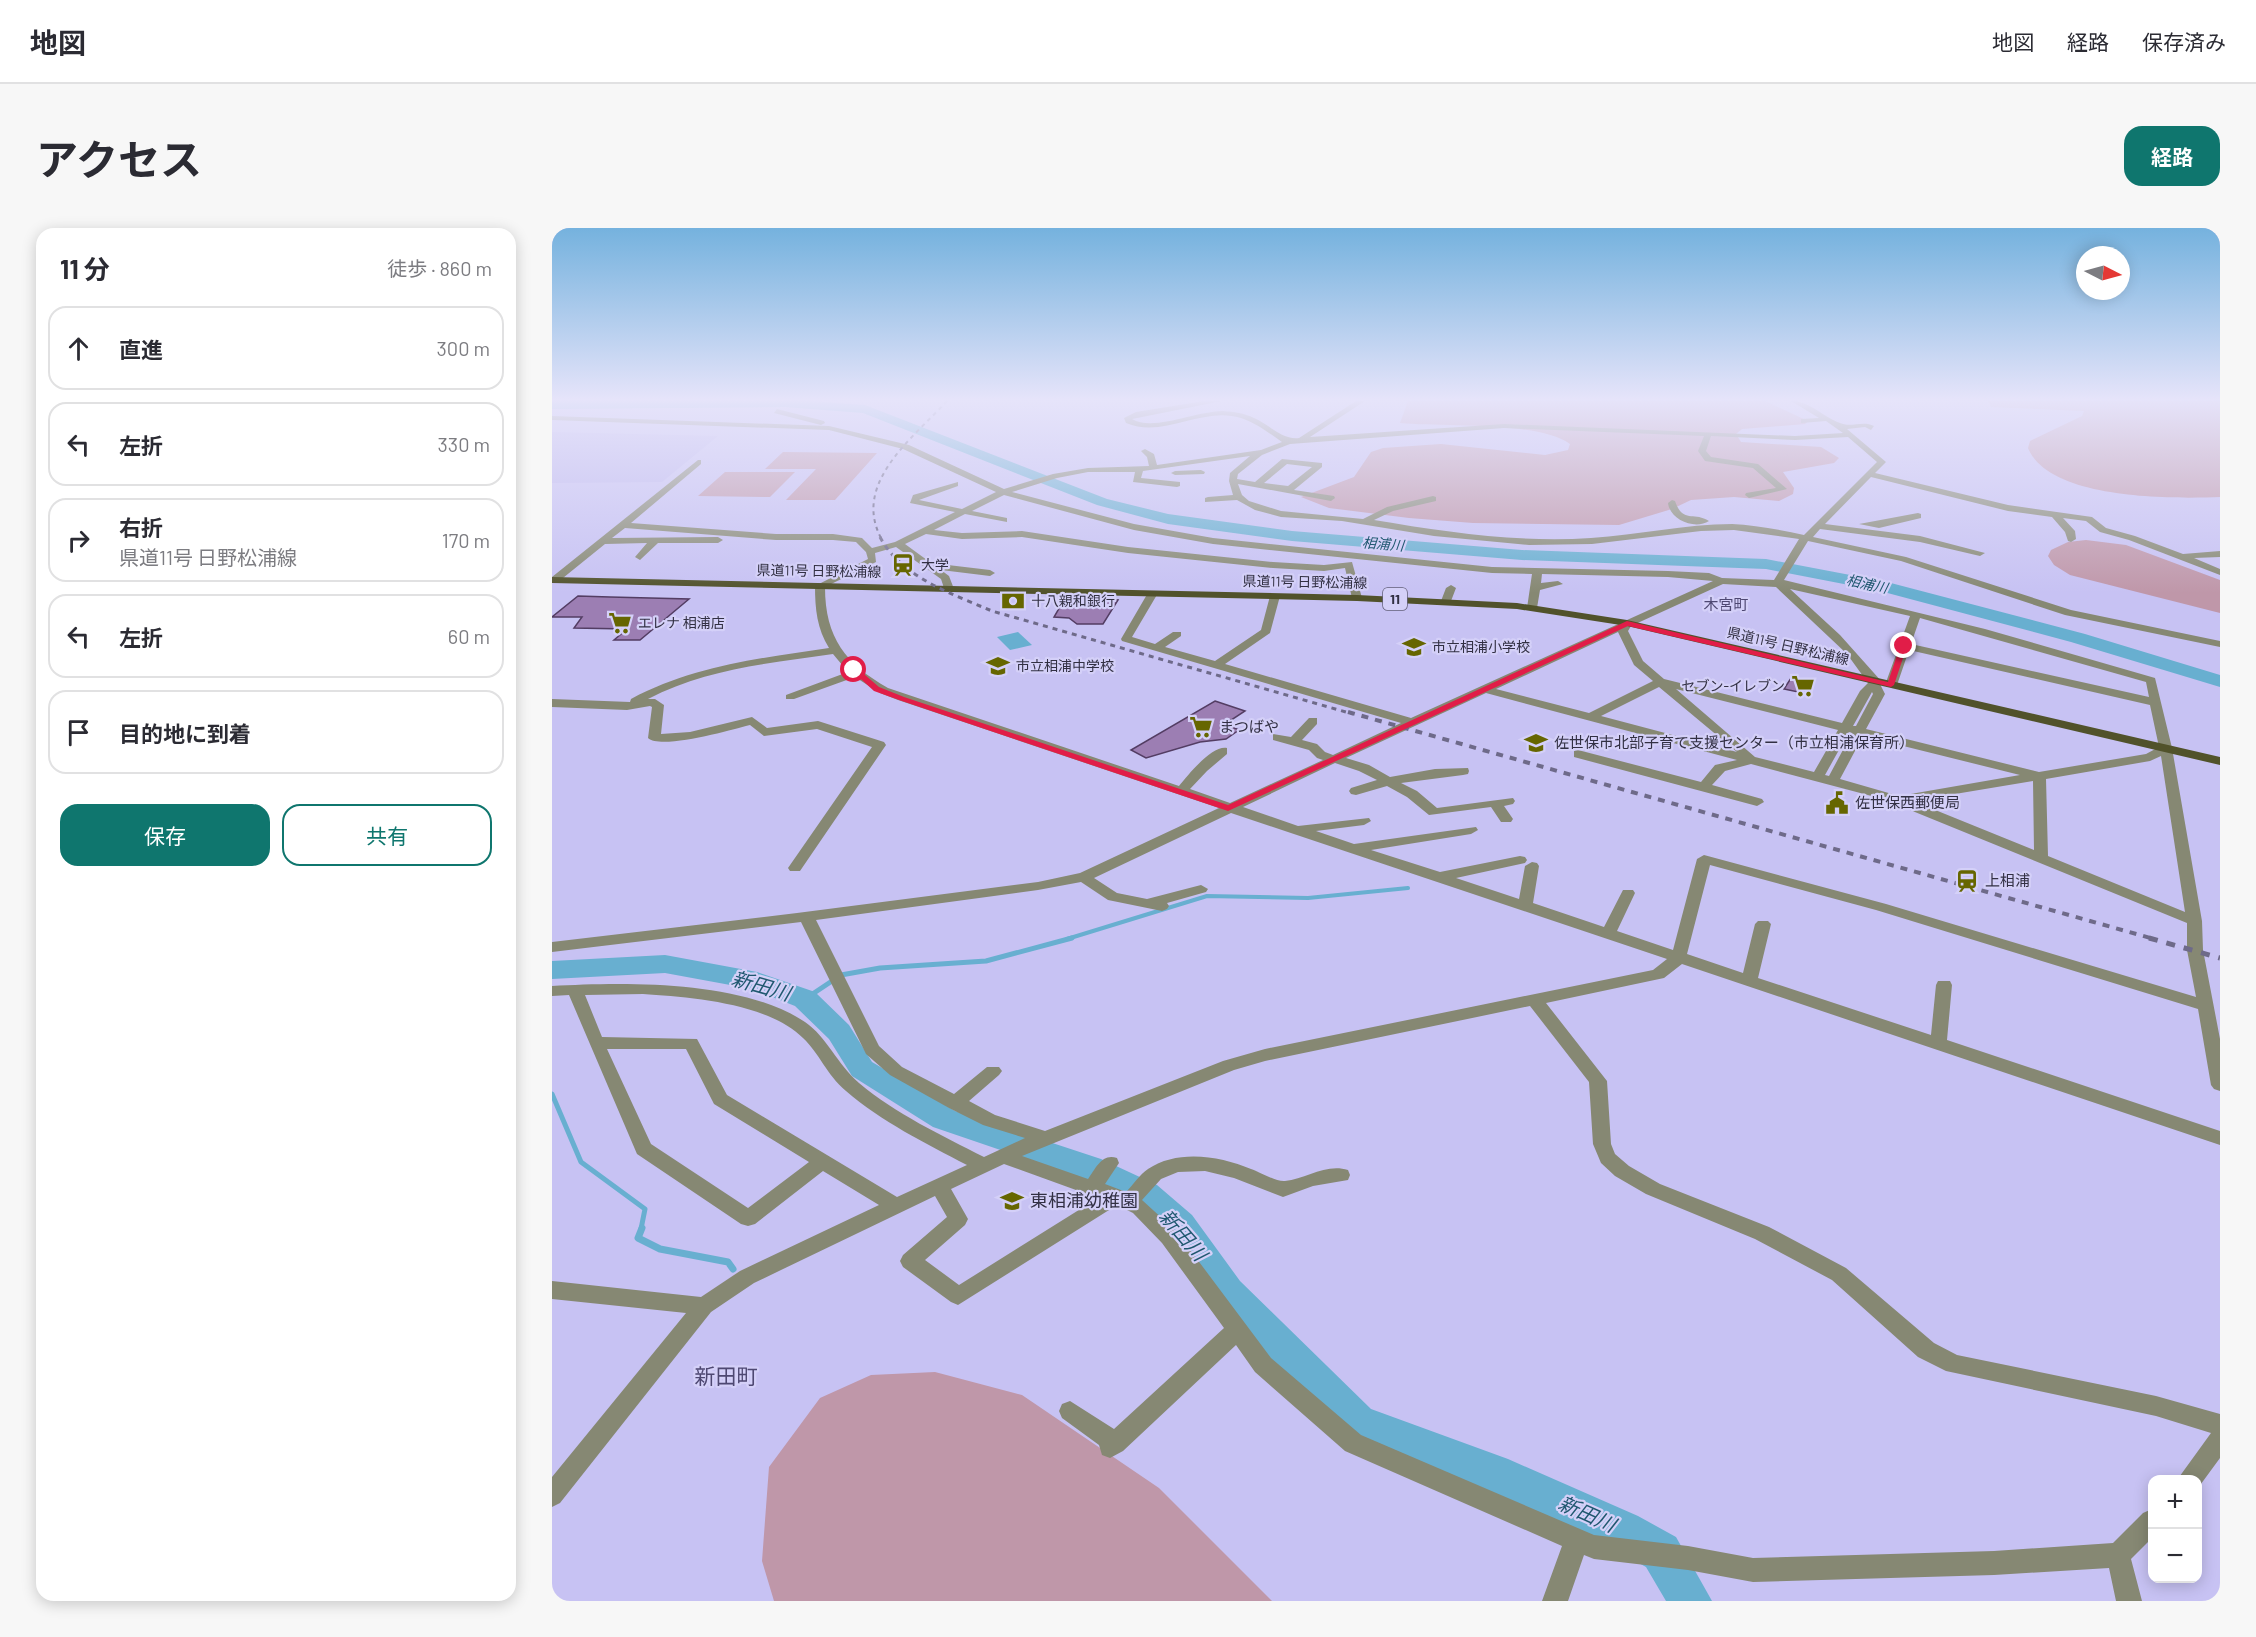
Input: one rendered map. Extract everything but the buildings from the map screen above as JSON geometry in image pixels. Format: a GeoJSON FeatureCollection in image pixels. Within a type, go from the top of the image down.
{"type":"FeatureCollection","features":[{"type":"Feature","properties":{"kind":"main road","name":"県道11号 日野松浦線"},"geometry":{"type":"LineString","coordinates":[[553,580],[1357,598],[1446,601],[1532,608],[1627,623],[2220,761]]}},
{"type":"Feature","properties":{"kind":"street"},"geometry":{"type":"LineString","coordinates":[[553,580],[694,465]]}},
{"type":"Feature","properties":{"kind":"street"},"geometry":{"type":"LineString","coordinates":[[948,465],[1006,491],[1108,522],[1213,541],[1439,568],[1537,573],[1678,574],[1709,576],[1721,581],[1780,582],[2023,640],[2151,680],[2166,748],[2194,921],[2195,950],[2220,1085]]}},
{"type":"Feature","properties":{"kind":"street"},"geometry":{"type":"LineString","coordinates":[[1140,470],[1176,465]]}},
{"type":"Feature","properties":{"kind":"street"},"geometry":{"type":"LineString","coordinates":[[1242,465],[1233,473],[1233,481],[1240,498],[1258,508],[1281,514],[1342,518],[1434,533],[1529,542],[1592,541],[1701,528],[1726,528],[1805,538],[1903,559],[2069,613],[2220,644]]}},
{"type":"Feature","properties":{"kind":"street"},"geometry":{"type":"LineString","coordinates":[[1257,484],[1280,465]]}},
{"type":"Feature","properties":{"kind":"street"},"geometry":{"type":"LineString","coordinates":[[1208,500],[1220,502],[1265,490],[1289,490],[1319,465]]}},
{"type":"Feature","properties":{"kind":"street"},"geometry":{"type":"LineString","coordinates":[[1749,465],[1755,466],[1783,489],[1749,495]]}},
{"type":"Feature","properties":{"kind":"street"},"geometry":{"type":"LineString","coordinates":[[1780,582],[1805,538],[1880,465]]}},
{"type":"Feature","properties":{"kind":"street"},"geometry":{"type":"LineString","coordinates":[[870,551],[898,544],[951,520],[1006,491],[1056,476],[1088,470],[1201,472]]}},
{"type":"Feature","properties":{"kind":"street"},"geometry":{"type":"LineString","coordinates":[[1140,470],[1136,480],[1177,483]]}},
{"type":"Feature","properties":{"kind":"street"},"geometry":{"type":"LineString","coordinates":[[1872,475],[2008,508],[2055,510],[2090,519],[2107,531],[2132,538],[2220,572]]}},
{"type":"Feature","properties":{"kind":"street"},"geometry":{"type":"LineString","coordinates":[[1233,481],[1328,497],[1339,490]]}},
{"type":"Feature","properties":{"kind":"street"},"geometry":{"type":"LineString","coordinates":[[954,484],[916,497],[913,501],[1005,518]]}},
{"type":"Feature","properties":{"kind":"street"},"geometry":{"type":"LineString","coordinates":[[1362,523],[1390,509],[1403,508],[1433,499]]}},
{"type":"Feature","properties":{"kind":"street"},"geometry":{"type":"LineString","coordinates":[[1672,503],[1672,511],[1681,518],[1719,522],[1726,528]]}},
{"type":"Feature","properties":{"kind":"street"},"geometry":{"type":"LineString","coordinates":[[2055,510],[2070,531],[2071,539]]}},
{"type":"Feature","properties":{"kind":"street"},"geometry":{"type":"LineString","coordinates":[[931,516],[951,520]]}},
{"type":"Feature","properties":{"kind":"street"},"geometry":{"type":"LineString","coordinates":[[1826,518],[1881,528],[1918,516]]}},
{"type":"Feature","properties":{"kind":"street"},"geometry":{"type":"LineString","coordinates":[[689,530],[702,521],[696,519]]}},
{"type":"Feature","properties":{"kind":"street"},"geometry":{"type":"LineString","coordinates":[[657,527],[672,520]]}},
{"type":"Feature","properties":{"kind":"street"},"geometry":{"type":"LineString","coordinates":[[623,525],[728,533],[800,542],[859,540],[870,551],[873,560],[820,586],[822,623],[834,651],[876,689],[1749,983],[2220,1138]]}},
{"type":"Feature","properties":{"kind":"street"},"geometry":{"type":"LineString","coordinates":[[1818,526],[1920,539],[1980,553]]}},
{"type":"Feature","properties":{"kind":"street"},"geometry":{"type":"LineString","coordinates":[[2107,531],[2117,527]]}},
{"type":"Feature","properties":{"kind":"street"},"geometry":{"type":"LineString","coordinates":[[925,531],[970,536],[1022,534],[1128,550],[1273,565],[1324,568],[1366,558]]}},
{"type":"Feature","properties":{"kind":"street"},"geometry":{"type":"LineString","coordinates":[[603,541],[717,541],[728,533]]}},
{"type":"Feature","properties":{"kind":"street"},"geometry":{"type":"LineString","coordinates":[[640,557],[654,542]]}},
{"type":"Feature","properties":{"kind":"street"},"geometry":{"type":"LineString","coordinates":[[898,544],[945,578],[949,589]]}},
{"type":"Feature","properties":{"kind":"street"},"geometry":{"type":"LineString","coordinates":[[2196,544],[2217,554]]}},
{"type":"Feature","properties":{"kind":"street"},"geometry":{"type":"LineString","coordinates":[[2169,553],[2191,557],[2217,554]]}},
{"type":"Feature","properties":{"kind":"street"},"geometry":{"type":"LineString","coordinates":[[1348,564],[1357,598]]}},
{"type":"Feature","properties":{"kind":"street"},"geometry":{"type":"LineString","coordinates":[[926,565],[990,573]]}},
{"type":"Feature","properties":{"kind":"street"},"geometry":{"type":"LineString","coordinates":[[1532,608],[1537,573]]}},
{"type":"Feature","properties":{"kind":"street"},"geometry":{"type":"LineString","coordinates":[[552,947],[1038,886],[1084,877],[1411,722],[1721,581]]}},
{"type":"Feature","properties":{"kind":"street"},"geometry":{"type":"LineString","coordinates":[[1780,582],[1876,682],[1880,694],[1818,777]]}},
{"type":"Feature","properties":{"kind":"street"},"geometry":{"type":"LineString","coordinates":[[1536,587],[1558,584]]}},
{"type":"Feature","properties":{"kind":"street"},"geometry":{"type":"LineString","coordinates":[[1446,601],[1451,588]]}},
{"type":"Feature","properties":{"kind":"street"},"geometry":{"type":"LineString","coordinates":[[1153,593],[1126,639],[1411,722]]}},
{"type":"Feature","properties":{"kind":"street"},"geometry":{"type":"LineString","coordinates":[[1217,665],[1266,631],[1275,596]]}},
{"type":"Feature","properties":{"kind":"street"},"geometry":{"type":"LineString","coordinates":[[1891,685],[1916,614]]}},
{"type":"Feature","properties":{"kind":"street"},"geometry":{"type":"LineString","coordinates":[[1627,623],[1623,631],[1638,663],[1754,759]]}},
{"type":"Feature","properties":{"kind":"street"},"geometry":{"type":"LineString","coordinates":[[1156,648],[1177,634]]}},
{"type":"Feature","properties":{"kind":"street"},"geometry":{"type":"LineString","coordinates":[[1904,646],[2155,702]]}},
{"type":"Feature","properties":{"kind":"street"},"geometry":{"type":"LineString","coordinates":[[627,706],[669,684],[745,664],[834,651]]}},
{"type":"Feature","properties":{"kind":"street"},"geometry":{"type":"LineString","coordinates":[[790,697],[858,672]]}},
{"type":"Feature","properties":{"kind":"street"},"geometry":{"type":"LineString","coordinates":[[1572,726],[1660,682],[2039,776]]}},
{"type":"Feature","properties":{"kind":"street"},"geometry":{"type":"LineString","coordinates":[[1484,689],[1833,780],[1898,800],[2194,921]]}},
{"type":"Feature","properties":{"kind":"street"},"geometry":{"type":"LineString","coordinates":[[552,703],[627,706],[651,702],[658,705],[654,738],[690,736],[752,721],[764,732],[818,725],[855,739],[880,745],[795,868]]}},
{"type":"Feature","properties":{"kind":"street"},"geometry":{"type":"LineString","coordinates":[[1294,741],[1314,721]]}},
{"type":"Feature","properties":{"kind":"street"},"geometry":{"type":"LineString","coordinates":[[1833,780],[1853,729]]}},
{"type":"Feature","properties":{"kind":"street"},"geometry":{"type":"LineString","coordinates":[[1277,737],[1313,747],[1321,755],[1364,768],[1412,794],[1434,812],[1502,802],[1506,819]]}},
{"type":"Feature","properties":{"kind":"street"},"geometry":{"type":"LineString","coordinates":[[1898,800],[2151,757],[2166,748]]}},
{"type":"Feature","properties":{"kind":"street"},"geometry":{"type":"LineString","coordinates":[[1180,792],[1202,768],[1223,751]]}},
{"type":"Feature","properties":{"kind":"street"},"geometry":{"type":"LineString","coordinates":[[1587,752],[1757,802]]}},
{"type":"Feature","properties":{"kind":"street"},"geometry":{"type":"LineString","coordinates":[[1704,787],[1720,768],[1754,759]]}},
{"type":"Feature","properties":{"kind":"street"},"geometry":{"type":"LineString","coordinates":[[1356,791],[1387,780],[1429,772],[1460,773]]}},
{"type":"Feature","properties":{"kind":"street"},"geometry":{"type":"LineString","coordinates":[[2039,776],[2041,857]]}},
{"type":"Feature","properties":{"kind":"street"},"geometry":{"type":"LineString","coordinates":[[1296,830],[1364,821]]}},
{"type":"Feature","properties":{"kind":"street"},"geometry":{"type":"LineString","coordinates":[[1352,849],[1471,830]]}},
{"type":"Feature","properties":{"kind":"street"},"geometry":{"type":"LineString","coordinates":[[552,1496],[704,1306],[779,1260],[983,1165],[1229,1065],[1265,1055],[1658,974],[1678,959],[1704,859],[1881,907],[2204,1005]]}},
{"type":"Feature","properties":{"kind":"street"},"geometry":{"type":"LineString","coordinates":[[1438,877],[1526,863],[1525,907]]}},
{"type":"Feature","properties":{"kind":"street"},"geometry":{"type":"LineString","coordinates":[[1084,877],[1113,897],[1155,905],[1194,887]]}},
{"type":"Feature","properties":{"kind":"street"},"geometry":{"type":"LineString","coordinates":[[1607,935],[1628,893]]}},
{"type":"Feature","properties":{"kind":"street"},"geometry":{"type":"LineString","coordinates":[[806,916],[872,1050],[896,1071],[989,1120],[1041,1140]]}},
{"type":"Feature","properties":{"kind":"street"},"geometry":{"type":"LineString","coordinates":[[1749,983],[1763,924]]}},
{"type":"Feature","properties":{"kind":"street"},"geometry":{"type":"LineString","coordinates":[[1938,1045],[1944,985]]}},
{"type":"Feature","properties":{"kind":"street"},"geometry":{"type":"LineString","coordinates":[[552,991],[663,988],[692,991],[766,1009],[800,1026],[819,1042],[836,1071],[866,1096],[914,1128],[983,1165]]}},
{"type":"Feature","properties":{"kind":"street"},"geometry":{"type":"LineString","coordinates":[[575,990],[596,1043],[644,1149],[748,1218],[823,1161]]}},
{"type":"Feature","properties":{"kind":"street"},"geometry":{"type":"LineString","coordinates":[[1534,999],[1598,1082],[1602,1144],[1608,1158],[1622,1171],[1653,1189],[1762,1233],[1839,1274],[1926,1350],[1954,1364],[2157,1406],[2220,1425]]}},
{"type":"Feature","properties":{"kind":"street"},"geometry":{"type":"LineString","coordinates":[[596,1043],[691,1043],[720,1099],[895,1205]]}},
{"type":"Feature","properties":{"kind":"street"},"geometry":{"type":"LineString","coordinates":[[955,1102],[993,1071]]}},
{"type":"Feature","properties":{"kind":"street"},"geometry":{"type":"LineString","coordinates":[[1009,1154],[1140,1208],[1169,1237],[1263,1365],[1353,1443],[1594,1547],[1688,1558],[1753,1570],[1994,1563],[2118,1556],[2148,1525]]}},
{"type":"Feature","properties":{"kind":"street"},"geometry":{"type":"LineString","coordinates":[[1093,1188],[1110,1163]]}},
{"type":"Feature","properties":{"kind":"street"},"geometry":{"type":"LineString","coordinates":[[939,1185],[958,1219],[910,1261],[958,1296],[1125,1200],[1154,1174],[1176,1165],[1205,1164],[1237,1171],[1283,1189],[1313,1179],[1341,1175]]}},
{"type":"Feature","properties":{"kind":"street"},"geometry":{"type":"LineString","coordinates":[[552,1290],[704,1306]]}},
{"type":"Feature","properties":{"kind":"street"},"geometry":{"type":"LineString","coordinates":[[1070,1411],[1113,1445],[1237,1329]]}},
{"type":"Feature","properties":{"kind":"street"},"geometry":{"type":"LineString","coordinates":[[2192,1475],[2220,1440]]}},
{"type":"Feature","properties":{"kind":"street"},"geometry":{"type":"LineString","coordinates":[[1555,1601],[1577,1539]]}},
{"type":"Feature","properties":{"kind":"street"},"geometry":{"type":"LineString","coordinates":[[2118,1556],[2129,1601]]}},
{"type":"Feature","properties":{"kind":"shaded area"},"geometry":{"type":"Polygon","coordinates":[[[552,465],[683,465],[662,482],[552,483],[552,465]]]}},
{"type":"Feature","properties":{"kind":"shaded area"},"geometry":{"type":"Polygon","coordinates":[[[769,465],[866,465],[835,500],[786,500],[816,469],[765,469],[769,465]]]}},
{"type":"Feature","properties":{"kind":"shaded area"},"geometry":{"type":"Polygon","coordinates":[[[1362,465],[1822,465],[1783,472],[1794,488],[1793,494],[1779,501],[1734,497],[1691,500],[1672,509],[1619,525],[1473,523],[1409,518],[1329,508],[1301,497],[1354,477],[1362,465]]]}},
{"type":"Feature","properties":{"kind":"shaded area"},"geometry":{"type":"Polygon","coordinates":[[[2040,465],[2220,465],[2220,497],[2173,498],[2114,493],[2060,478],[2040,465]]]}},
{"type":"Feature","properties":{"kind":"shaded area"},"geometry":{"type":"Polygon","coordinates":[[[725,472],[795,472],[770,497],[698,496],[725,472]]]}},
{"type":"Feature","properties":{"kind":"shaded area"},"geometry":{"type":"Polygon","coordinates":[[[2086,540],[2126,545],[2220,580],[2220,613],[2070,575],[2054,565],[2048,556],[2051,550],[2068,542],[2086,540]]]}},
{"type":"Feature","properties":{"kind":"shaded area"},"geometry":{"type":"Polygon","coordinates":[[[935,1372],[1022,1395],[1159,1488],[1272,1601],[774,1601],[762,1561],[769,1467],[820,1398],[871,1375],[935,1372]]]}},
{"type":"Feature","properties":{"kind":"water"},"geometry":{"type":"Polygon","coordinates":[[[1018,632],[1032,645],[1010,650],[997,637],[1018,632]]]}},
{"type":"Feature","properties":{"kind":"waterway","name":"相浦川"},"geometry":{"type":"LineString","coordinates":[[1005,465],[1102,502],[1168,519],[1292,536],[1522,555],[1766,564],[1881,586],[2078,638],[2220,681]]}},
{"type":"Feature","properties":{"kind":"waterway"},"geometry":{"type":"LineString","coordinates":[[1067,939],[1207,896],[1308,898],[1408,888]]}},
{"type":"Feature","properties":{"kind":"waterway"},"geometry":{"type":"LineString","coordinates":[[805,999],[841,975],[880,968],[986,961],[1072,938]]}},
{"type":"Feature","properties":{"kind":"waterway","name":"新田川"},"geometry":{"type":"LineString","coordinates":[[552,970],[665,964],[757,981],[805,999],[839,1032],[862,1069],[944,1119],[1090,1168],[1145,1194],[1180,1225],[1228,1292],[1358,1422],[1494,1473],[1623,1531],[1661,1552],[1690,1601]]}},
{"type":"Feature","properties":{"kind":"waterway"},"geometry":{"type":"LineString","coordinates":[[552,1094],[581,1162],[645,1209],[641,1229]]}},
{"type":"Feature","properties":{"kind":"waterway"},"geometry":{"type":"LineString","coordinates":[[642,1228],[638,1238],[660,1249],[728,1262],[733,1269]]}},
{"type":"Feature","properties":{"kind":"railway"},"geometry":{"type":"LineString","coordinates":[[881,538],[874,518],[874,499],[880,480],[889,465]]}},
{"type":"Feature","properties":{"kind":"railway"},"geometry":{"type":"LineString","coordinates":[[880,537],[889,551],[914,574],[945,591],[992,611],[1353,714]]}},
{"type":"Feature","properties":{"kind":"railway"},"geometry":{"type":"LineString","coordinates":[[1348,712],[2154,939]]}},
{"type":"Feature","properties":{"kind":"railway"},"geometry":{"type":"LineString","coordinates":[[2149,938],[2220,958]]}},
{"type":"Feature","properties":{"kind":"place","name":"大学"},"geometry":{"type":"Point","coordinates":[903,565]}},
{"type":"Feature","properties":{"kind":"place","name":"十八親和銀行"},"geometry":{"type":"Point","coordinates":[1013,601]}},
{"type":"Feature","properties":{"kind":"place","name":"エレナ 相浦店"},"geometry":{"type":"Point","coordinates":[620,623]}},
{"type":"Feature","properties":{"kind":"place","name":"市立相浦小学校"},"geometry":{"type":"Point","coordinates":[1414,647]}},
{"type":"Feature","properties":{"kind":"place","name":"市立相浦中学校"},"geometry":{"type":"Point","coordinates":[998,666]}},
{"type":"Feature","properties":{"kind":"place","name":"セブン-イレブン"},"geometry":{"type":"Point","coordinates":[1803,686]}},
{"type":"Feature","properties":{"kind":"place","name":"まつばや"},"geometry":{"type":"Point","coordinates":[1201,727]}},
{"type":"Feature","properties":{"kind":"place","name":"佐世保市北部子育て支援センター（市立相浦保育所）"},"geometry":{"type":"Point","coordinates":[1536,743]}},
{"type":"Feature","properties":{"kind":"place","name":"佐世保西郵便局"},"geometry":{"type":"Point","coordinates":[1837,803]}},
{"type":"Feature","properties":{"kind":"place","name":"上相浦"},"geometry":{"type":"Point","coordinates":[1967,881]}},
{"type":"Feature","properties":{"kind":"place","name":"東相浦幼稚園"},"geometry":{"type":"Point","coordinates":[1012,1201]}},
{"type":"Feature","properties":{"kind":"district","name":"木宮町"},"geometry":{"type":"Point","coordinates":[1726,605]}},
{"type":"Feature","properties":{"kind":"district","name":"新田町"},"geometry":{"type":"Point","coordinates":[726,1377]}},
{"type":"Feature","properties":{"kind":"route"},"geometry":{"type":"LineString","coordinates":[[854,670],[876,689],[1228,808],[1627,623],[1891,685],[1904,646]]}}]}
